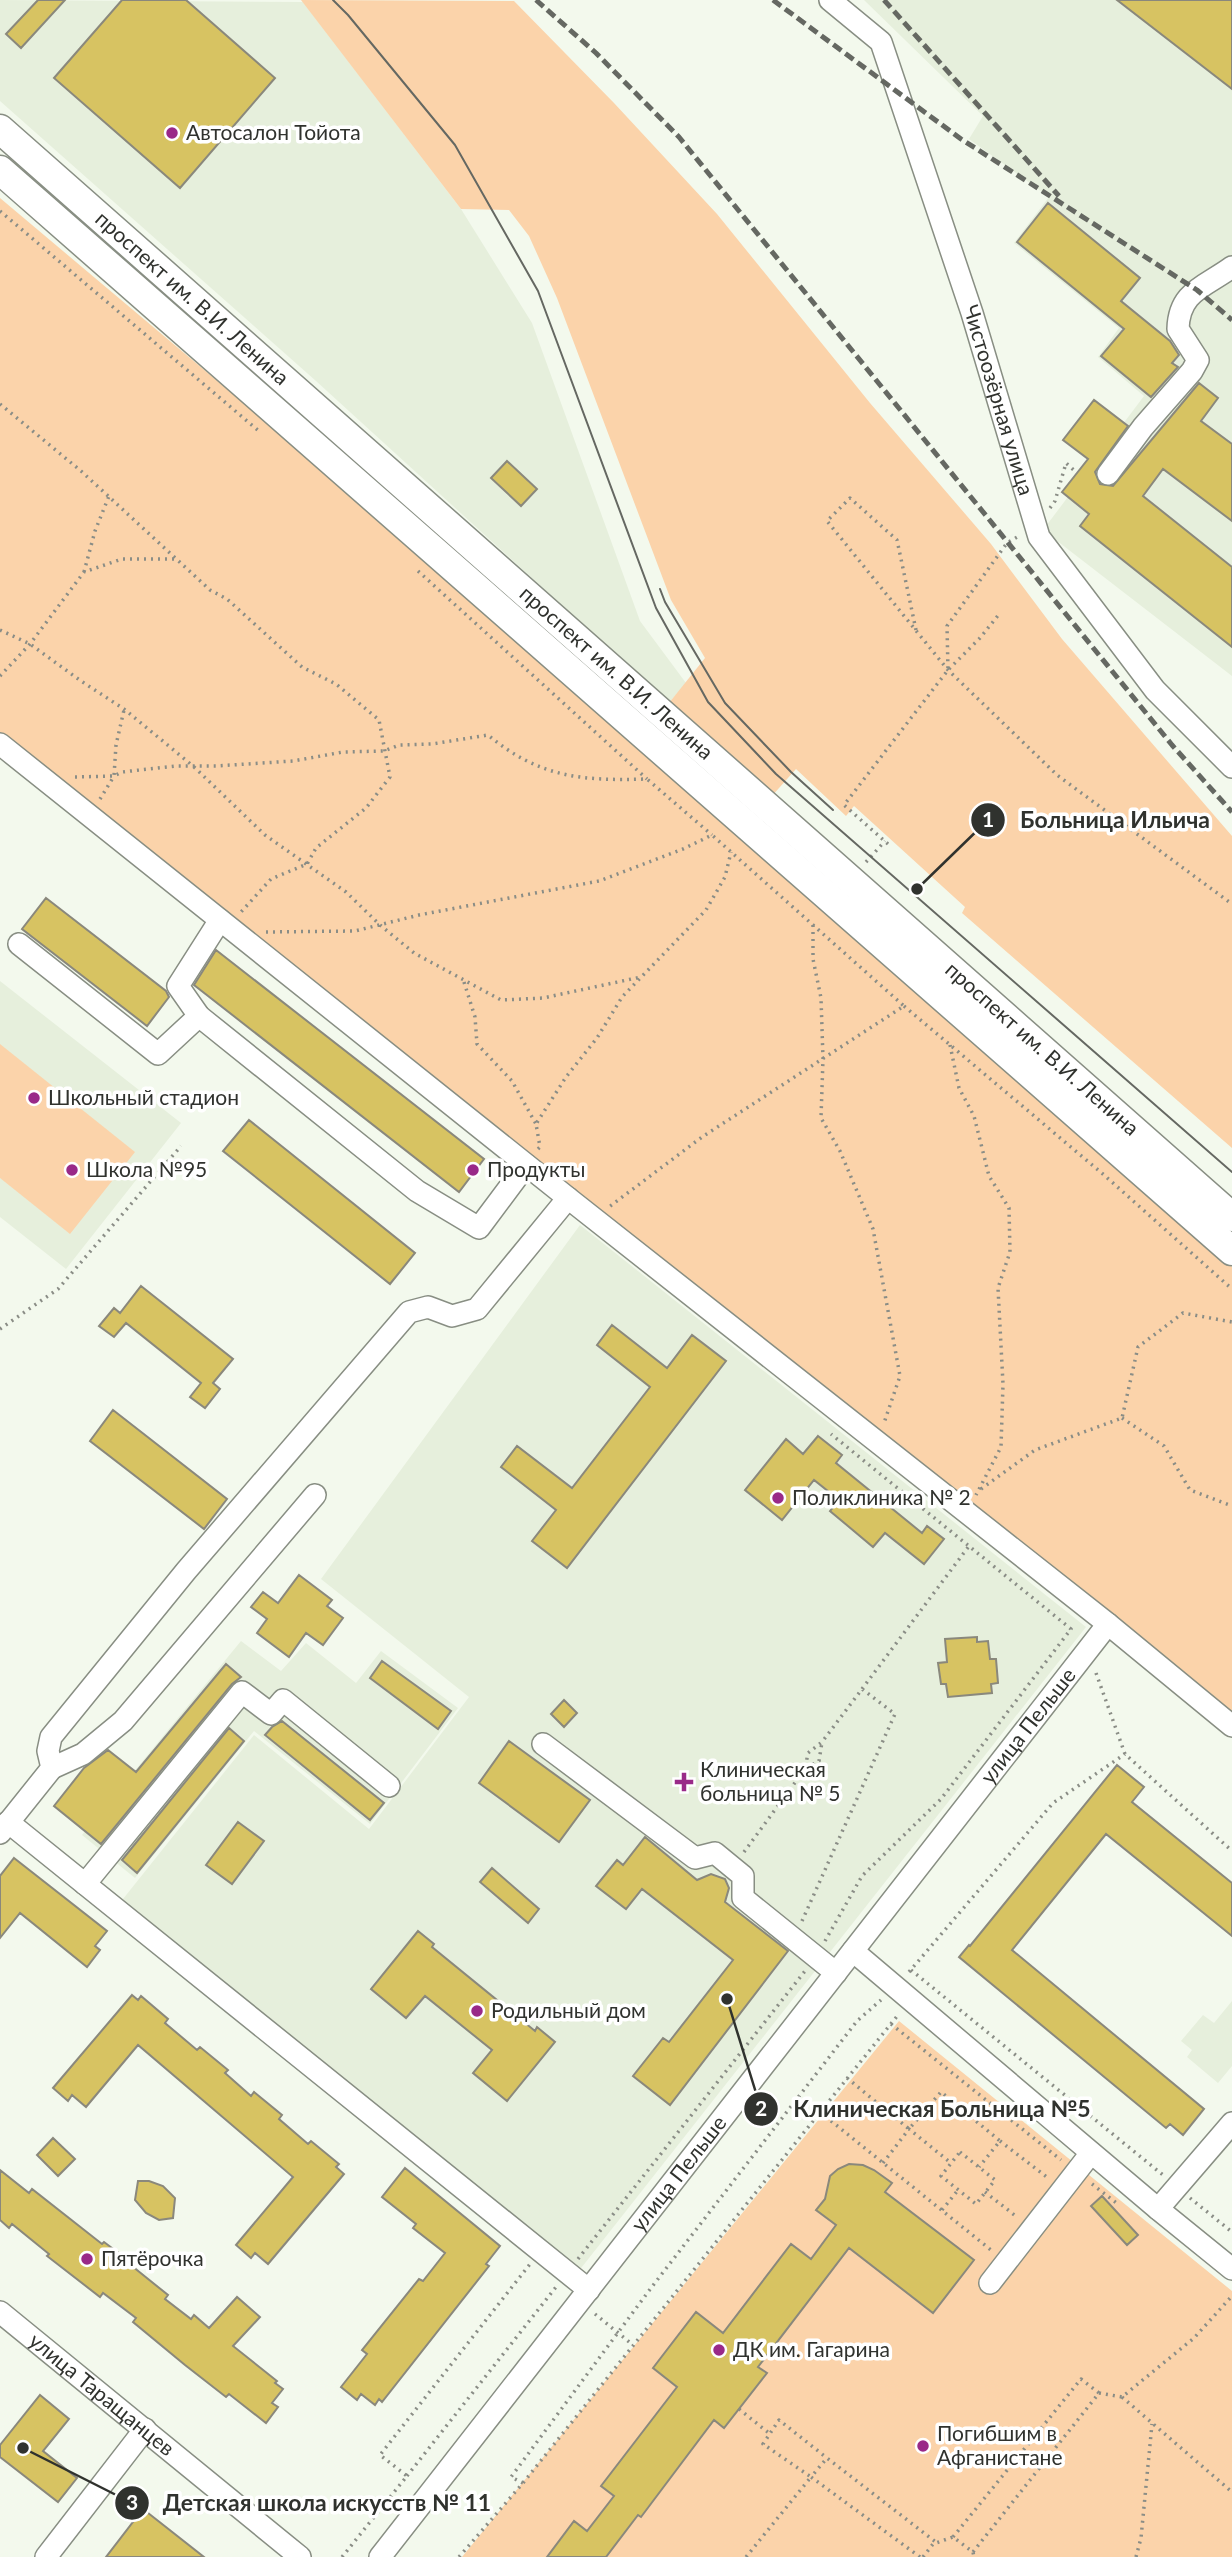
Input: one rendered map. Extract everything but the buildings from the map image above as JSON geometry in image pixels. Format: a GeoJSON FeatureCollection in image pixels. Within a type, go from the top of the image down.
{"type":"FeatureCollection","features":[{"type":"Feature","properties":{"kind":"main road","name":"проспект им. В.И. Ленина"},"geometry":{"type":"LineString","coordinates":[[0,129],[1232,1217]]}},
{"type":"Feature","properties":{"kind":"main road","name":"проспект им. В.И. Ленина"},"geometry":{"type":"LineString","coordinates":[[0,170],[1232,1251]]}},
{"type":"Feature","properties":{"kind":"street","name":"Чистоозёрная улица"},"geometry":{"type":"LineString","coordinates":[[830,0],[881,42],[972,313],[1039,537],[1155,690],[1232,767]]}},
{"type":"Feature","properties":{"kind":"street"},"geometry":{"type":"LineString","coordinates":[[1108,474],[1143,426],[1188,376],[1198,360],[1178,329],[1182,303],[1189,295],[1232,267]]}},
{"type":"Feature","properties":{"kind":"street"},"geometry":{"type":"LineString","coordinates":[[0,744],[526,1165],[1108,1624],[1232,1726]]}},
{"type":"Feature","properties":{"kind":"street"},"geometry":{"type":"LineString","coordinates":[[227,925],[178,986],[199,1016],[417,1191],[478,1228],[526,1165]]}},
{"type":"Feature","properties":{"kind":"street"},"geometry":{"type":"LineString","coordinates":[[19,944],[158,1054],[199,1016]]}},
{"type":"Feature","properties":{"kind":"street"},"geometry":{"type":"LineString","coordinates":[[52,1768],[48,1751],[51,1737],[186,1571],[409,1312],[428,1307],[452,1316],[477,1309],[568,1198]]}},
{"type":"Feature","properties":{"kind":"street"},"geometry":{"type":"LineString","coordinates":[[315,1495],[123,1721],[83,1754],[52,1768],[4,1828],[85,1884],[589,2290]]}},
{"type":"Feature","properties":{"kind":"street","name":"улица Пельше"},"geometry":{"type":"LineString","coordinates":[[380,2557],[1108,1624]]}},
{"type":"Feature","properties":{"kind":"street"},"geometry":{"type":"LineString","coordinates":[[85,1884],[242,1692],[271,1714],[283,1699],[389,1786]]}},
{"type":"Feature","properties":{"kind":"street"},"geometry":{"type":"LineString","coordinates":[[543,1744],[695,1858],[715,1853],[743,1876],[743,1898],[836,1973]]}},
{"type":"Feature","properties":{"kind":"street"},"geometry":{"type":"LineString","coordinates":[[853,1951],[1232,2269]]}},
{"type":"Feature","properties":{"kind":"street"},"geometry":{"type":"LineString","coordinates":[[1158,2209],[1232,2123]]}},
{"type":"Feature","properties":{"kind":"street"},"geometry":{"type":"LineString","coordinates":[[990,2283],[1091,2153]]}},
{"type":"Feature","properties":{"kind":"street","name":"улица Таращанцев"},"geometry":{"type":"LineString","coordinates":[[0,2312],[300,2557]]}},
{"type":"Feature","properties":{"kind":"street"},"geometry":{"type":"LineString","coordinates":[[46,2557],[145,2429]]}},
{"type":"Feature","properties":{"kind":"path"},"geometry":{"type":"LineString","coordinates":[[0,211],[269,440]]}},
{"type":"Feature","properties":{"kind":"path"},"geometry":{"type":"LineString","coordinates":[[0,404],[109,496],[210,590],[227,599],[302,667],[335,684],[379,720],[390,777],[366,808],[316,848],[307,864],[271,879],[227,925]]}},
{"type":"Feature","properties":{"kind":"path"},"geometry":{"type":"LineString","coordinates":[[948,670],[947,626],[1007,543],[1036,526],[1055,501],[1066,463],[1077,473]]}},
{"type":"Feature","properties":{"kind":"path"},"geometry":{"type":"LineString","coordinates":[[0,676],[30,643],[84,572],[95,531],[109,496]]}},
{"type":"Feature","properties":{"kind":"path"},"geometry":{"type":"LineString","coordinates":[[916,630],[897,540],[850,498],[827,521],[948,670],[1057,775],[1232,904]]}},
{"type":"Feature","properties":{"kind":"path"},"geometry":{"type":"LineString","coordinates":[[84,572],[122,559],[177,559]]}},
{"type":"Feature","properties":{"kind":"path"},"geometry":{"type":"LineString","coordinates":[[414,568],[904,1006],[1104,1175],[1232,1289]]}},
{"type":"Feature","properties":{"kind":"path"},"geometry":{"type":"LineString","coordinates":[[866,862],[886,843],[844,805],[948,670],[1000,613]]}},
{"type":"Feature","properties":{"kind":"path"},"geometry":{"type":"LineString","coordinates":[[0,629],[30,643],[80,681],[124,709],[193,766],[265,835],[346,892],[414,954],[501,1000],[543,998],[640,977]]}},
{"type":"Feature","properties":{"kind":"path"},"geometry":{"type":"LineString","coordinates":[[90,815],[114,776],[116,745],[124,709]]}},
{"type":"Feature","properties":{"kind":"path"},"geometry":{"type":"LineString","coordinates":[[52,785],[70,777],[114,776],[122,772],[193,766],[293,761],[343,752],[384,751],[399,745],[432,744],[488,735],[511,754],[543,770],[602,780],[647,779]]}},
{"type":"Feature","properties":{"kind":"path"},"geometry":{"type":"LineString","coordinates":[[227,925],[297,933],[355,931],[599,880],[683,849],[712,835]]}},
{"type":"Feature","properties":{"kind":"path"},"geometry":{"type":"LineString","coordinates":[[536,1124],[566,1077],[597,1038],[622,997],[706,910],[725,877],[731,852]]}},
{"type":"Feature","properties":{"kind":"path"},"geometry":{"type":"LineString","coordinates":[[813,925],[813,960],[821,998],[821,1118],[840,1151],[873,1229],[900,1376],[877,1442]]}},
{"type":"Feature","properties":{"kind":"path"},"geometry":{"type":"LineString","coordinates":[[464,979],[475,1017],[477,1044],[512,1081],[536,1124],[540,1147],[526,1165]]}},
{"type":"Feature","properties":{"kind":"path"},"geometry":{"type":"LineString","coordinates":[[593,1218],[702,1137],[904,1006]]}},
{"type":"Feature","properties":{"kind":"path"},"geometry":{"type":"LineString","coordinates":[[950,1045],[959,1088],[974,1116],[989,1176],[1009,1208],[1010,1252],[998,1288],[1003,1384],[1001,1447],[980,1490],[1035,1450],[1122,1418]]}},
{"type":"Feature","properties":{"kind":"path"},"geometry":{"type":"LineString","coordinates":[[0,1329],[58,1289],[181,1146]]}},
{"type":"Feature","properties":{"kind":"path"},"geometry":{"type":"LineString","coordinates":[[1122,1418],[1138,1347],[1183,1313],[1232,1322]]}},
{"type":"Feature","properties":{"kind":"path"},"geometry":{"type":"LineString","coordinates":[[1122,1418],[1164,1446],[1190,1490],[1232,1506]]}},
{"type":"Feature","properties":{"kind":"path"},"geometry":{"type":"LineString","coordinates":[[342,2557],[816,1957],[862,1876],[941,1799],[1071,1629],[831,1434]]}},
{"type":"Feature","properties":{"kind":"path"},"geometry":{"type":"LineString","coordinates":[[733,1868],[804,1769],[808,1753],[822,1742],[969,1546]]}},
{"type":"Feature","properties":{"kind":"path"},"geometry":{"type":"LineString","coordinates":[[1087,1651],[1125,1754],[1232,1851]]}},
{"type":"Feature","properties":{"kind":"path"},"geometry":{"type":"LineString","coordinates":[[793,1939],[895,1714],[862,1689]]}},
{"type":"Feature","properties":{"kind":"path"},"geometry":{"type":"LineString","coordinates":[[804,1769],[819,1761],[822,1742]]}},
{"type":"Feature","properties":{"kind":"path"},"geometry":{"type":"LineString","coordinates":[[460,2557],[523,2483],[891,2024],[911,1969],[1053,1803],[1125,1754]]}},
{"type":"Feature","properties":{"kind":"path"},"geometry":{"type":"LineString","coordinates":[[911,1969],[1232,2232]]}},
{"type":"Feature","properties":{"kind":"path"},"geometry":{"type":"LineString","coordinates":[[523,2483],[511,2477],[651,2288],[857,2021],[903,1994]]}},
{"type":"Feature","properties":{"kind":"path"},"geometry":{"type":"LineString","coordinates":[[891,2024],[1068,2165]]}},
{"type":"Feature","properties":{"kind":"path"},"geometry":{"type":"LineString","coordinates":[[847,2078],[951,2164]]}},
{"type":"Feature","properties":{"kind":"path"},"geometry":{"type":"LineString","coordinates":[[883,2163],[941,2092],[1062,2189]]}},
{"type":"Feature","properties":{"kind":"path"},"geometry":{"type":"LineString","coordinates":[[820,2112],[1006,2262]]}},
{"type":"Feature","properties":{"kind":"path"},"geometry":{"type":"LineString","coordinates":[[979,2167],[1000,2141]]}},
{"type":"Feature","properties":{"kind":"path"},"geometry":{"type":"LineString","coordinates":[[960,2152],[979,2167],[995,2180],[976,2204],[941,2176],[960,2152]]}},
{"type":"Feature","properties":{"kind":"path"},"geometry":{"type":"LineString","coordinates":[[942,2210],[958,2190]]}},
{"type":"Feature","properties":{"kind":"path"},"geometry":{"type":"LineString","coordinates":[[985,2192],[1023,2222]]}},
{"type":"Feature","properties":{"kind":"path"},"geometry":{"type":"LineString","coordinates":[[407,2476],[380,2455],[531,2263]]}},
{"type":"Feature","properties":{"kind":"path"},"geometry":{"type":"LineString","coordinates":[[1122,2397],[1194,2338],[1232,2296]]}},
{"type":"Feature","properties":{"kind":"path"},"geometry":{"type":"LineString","coordinates":[[937,2543],[779,2420],[763,2444],[922,2557],[933,2544],[937,2543],[953,2536],[1081,2379],[1099,2393],[1122,2397],[1232,2492]]}},
{"type":"Feature","properties":{"kind":"path"},"geometry":{"type":"LineString","coordinates":[[953,2536],[973,2554],[1099,2393]]}},
{"type":"Feature","properties":{"kind":"path"},"geometry":{"type":"LineString","coordinates":[[739,2409],[770,2434]]}},
{"type":"Feature","properties":{"kind":"path"},"geometry":{"type":"LineString","coordinates":[[1136,2557],[1142,2538],[1152,2424]]}},
{"type":"Feature","properties":{"kind":"path"},"geometry":{"type":"LineString","coordinates":[[746,2557],[827,2458]]}},
{"type":"Feature","properties":{"kind":"shaded area"},"geometry":{"type":"Polygon","coordinates":[[[0,0],[303,2],[461,209],[532,323],[640,621],[686,683],[669,703],[316,381],[0,101],[0,0]]]}},
{"type":"Feature","properties":{"kind":"shaded area"},"geometry":{"type":"Polygon","coordinates":[[[301,0],[514,1],[717,214],[870,403],[991,544],[1062,639],[1232,836],[1232,1148],[962,913],[965,907],[854,806],[846,816],[796,769],[771,797],[669,703],[705,658],[671,600],[557,298],[529,236],[509,210],[461,209],[301,0]]]}},
{"type":"Feature","properties":{"kind":"shaded area"},"geometry":{"type":"Polygon","coordinates":[[[864,0],[1232,0],[1232,676],[1043,530],[1144,396],[1098,357],[1119,328],[1014,243],[1049,197],[969,139],[983,116],[864,0]]]}},
{"type":"Feature","properties":{"kind":"shaded area"},"geometry":{"type":"Polygon","coordinates":[[[0,198],[329,475],[1232,1267],[1232,1718],[0,733],[0,198]]]}},
{"type":"Feature","properties":{"kind":"shaded area","name":"Школа №95"},"geometry":{"type":"Polygon","coordinates":[[[0,981],[181,1123],[66,1269],[0,1217],[0,981]]]}},
{"type":"Feature","properties":{"kind":"shaded area","name":"Школьный стадион"},"geometry":{"type":"Polygon","coordinates":[[[0,1044],[135,1152],[70,1234],[0,1178],[0,1044]]]}},
{"type":"Feature","properties":{"kind":"shaded area","name":"Клиническая больница № 5"},"geometry":{"type":"Polygon","coordinates":[[[580,1225],[1086,1627],[578,2272],[119,1904],[254,1735],[369,1829],[469,1697],[321,1579],[580,1225]]]}},
{"type":"Feature","properties":{"kind":"shaded area"},"geometry":{"type":"Polygon","coordinates":[[[241,1641],[281,1671],[306,1643],[356,1683],[381,1651],[458,1708],[370,1824],[254,1731],[135,1878],[82,1835],[241,1641]]]}},
{"type":"Feature","properties":{"kind":"shaded area"},"geometry":{"type":"Polygon","coordinates":[[[1232,2001],[1232,2066],[1218,2083],[1187,2057],[1192,2050],[1181,2041],[1203,2015],[1214,2023],[1232,2001]]]}},
{"type":"Feature","properties":{"kind":"shaded area"},"geometry":{"type":"Polygon","coordinates":[[[899,2021],[1232,2291],[1232,2557],[462,2557],[899,2021]]]}},
{"type":"Feature","properties":{"kind":"tram line"},"geometry":{"type":"LineString","coordinates":[[333,0],[455,145],[538,291],[656,608],[708,702],[776,774],[1232,1172]]}},
{"type":"Feature","properties":{"kind":"tram line"},"geometry":{"type":"LineString","coordinates":[[660,589],[725,703],[791,772],[833,810]]}},
{"type":"Feature","properties":{"kind":"railway"},"geometry":{"type":"LineString","coordinates":[[536,0],[596,53],[679,137],[1172,745],[1232,812]]}},
{"type":"Feature","properties":{"kind":"railway"},"geometry":{"type":"LineString","coordinates":[[773,0],[961,139],[1197,290],[1232,320]]}},
{"type":"Feature","properties":{"kind":"railway"},"geometry":{"type":"LineString","coordinates":[[884,0],[1059,196]]}},
{"type":"Feature","properties":{"kind":"place","name":"Автосалон Тойота"},"geometry":{"type":"Point","coordinates":[172,133]}},
{"type":"Feature","properties":{"kind":"place","name":"Больница Ильича"},"geometry":{"type":"Point","coordinates":[917,889]}},
{"type":"Feature","properties":{"kind":"place","name":"Школьный стадион"},"geometry":{"type":"Point","coordinates":[34,1098]}},
{"type":"Feature","properties":{"kind":"place","name":"Школа №95"},"geometry":{"type":"Point","coordinates":[72,1170]}},
{"type":"Feature","properties":{"kind":"place","name":"Продукты"},"geometry":{"type":"Point","coordinates":[473,1170]}},
{"type":"Feature","properties":{"kind":"place","name":"Поликлиника № 2"},"geometry":{"type":"Point","coordinates":[778,1498]}},
{"type":"Feature","properties":{"kind":"place","name":"Клиническая больница № 5"},"geometry":{"type":"Point","coordinates":[684,1782]}},
{"type":"Feature","properties":{"kind":"place","name":"Клиническая Больница №5"},"geometry":{"type":"Point","coordinates":[727,1999]}},
{"type":"Feature","properties":{"kind":"place","name":"Родильный дом"},"geometry":{"type":"Point","coordinates":[477,2011]}},
{"type":"Feature","properties":{"kind":"place","name":"Пятёрочка"},"geometry":{"type":"Point","coordinates":[87,2259]}},
{"type":"Feature","properties":{"kind":"place","name":"ДК им. Гагарина"},"geometry":{"type":"Point","coordinates":[719,2350]}},
{"type":"Feature","properties":{"kind":"place","name":"Погибшим в Афганистане"},"geometry":{"type":"Point","coordinates":[923,2446]}},
{"type":"Feature","properties":{"kind":"place","name":"Детская школа искусств № 11"},"geometry":{"type":"Point","coordinates":[23,2448]}}]}
